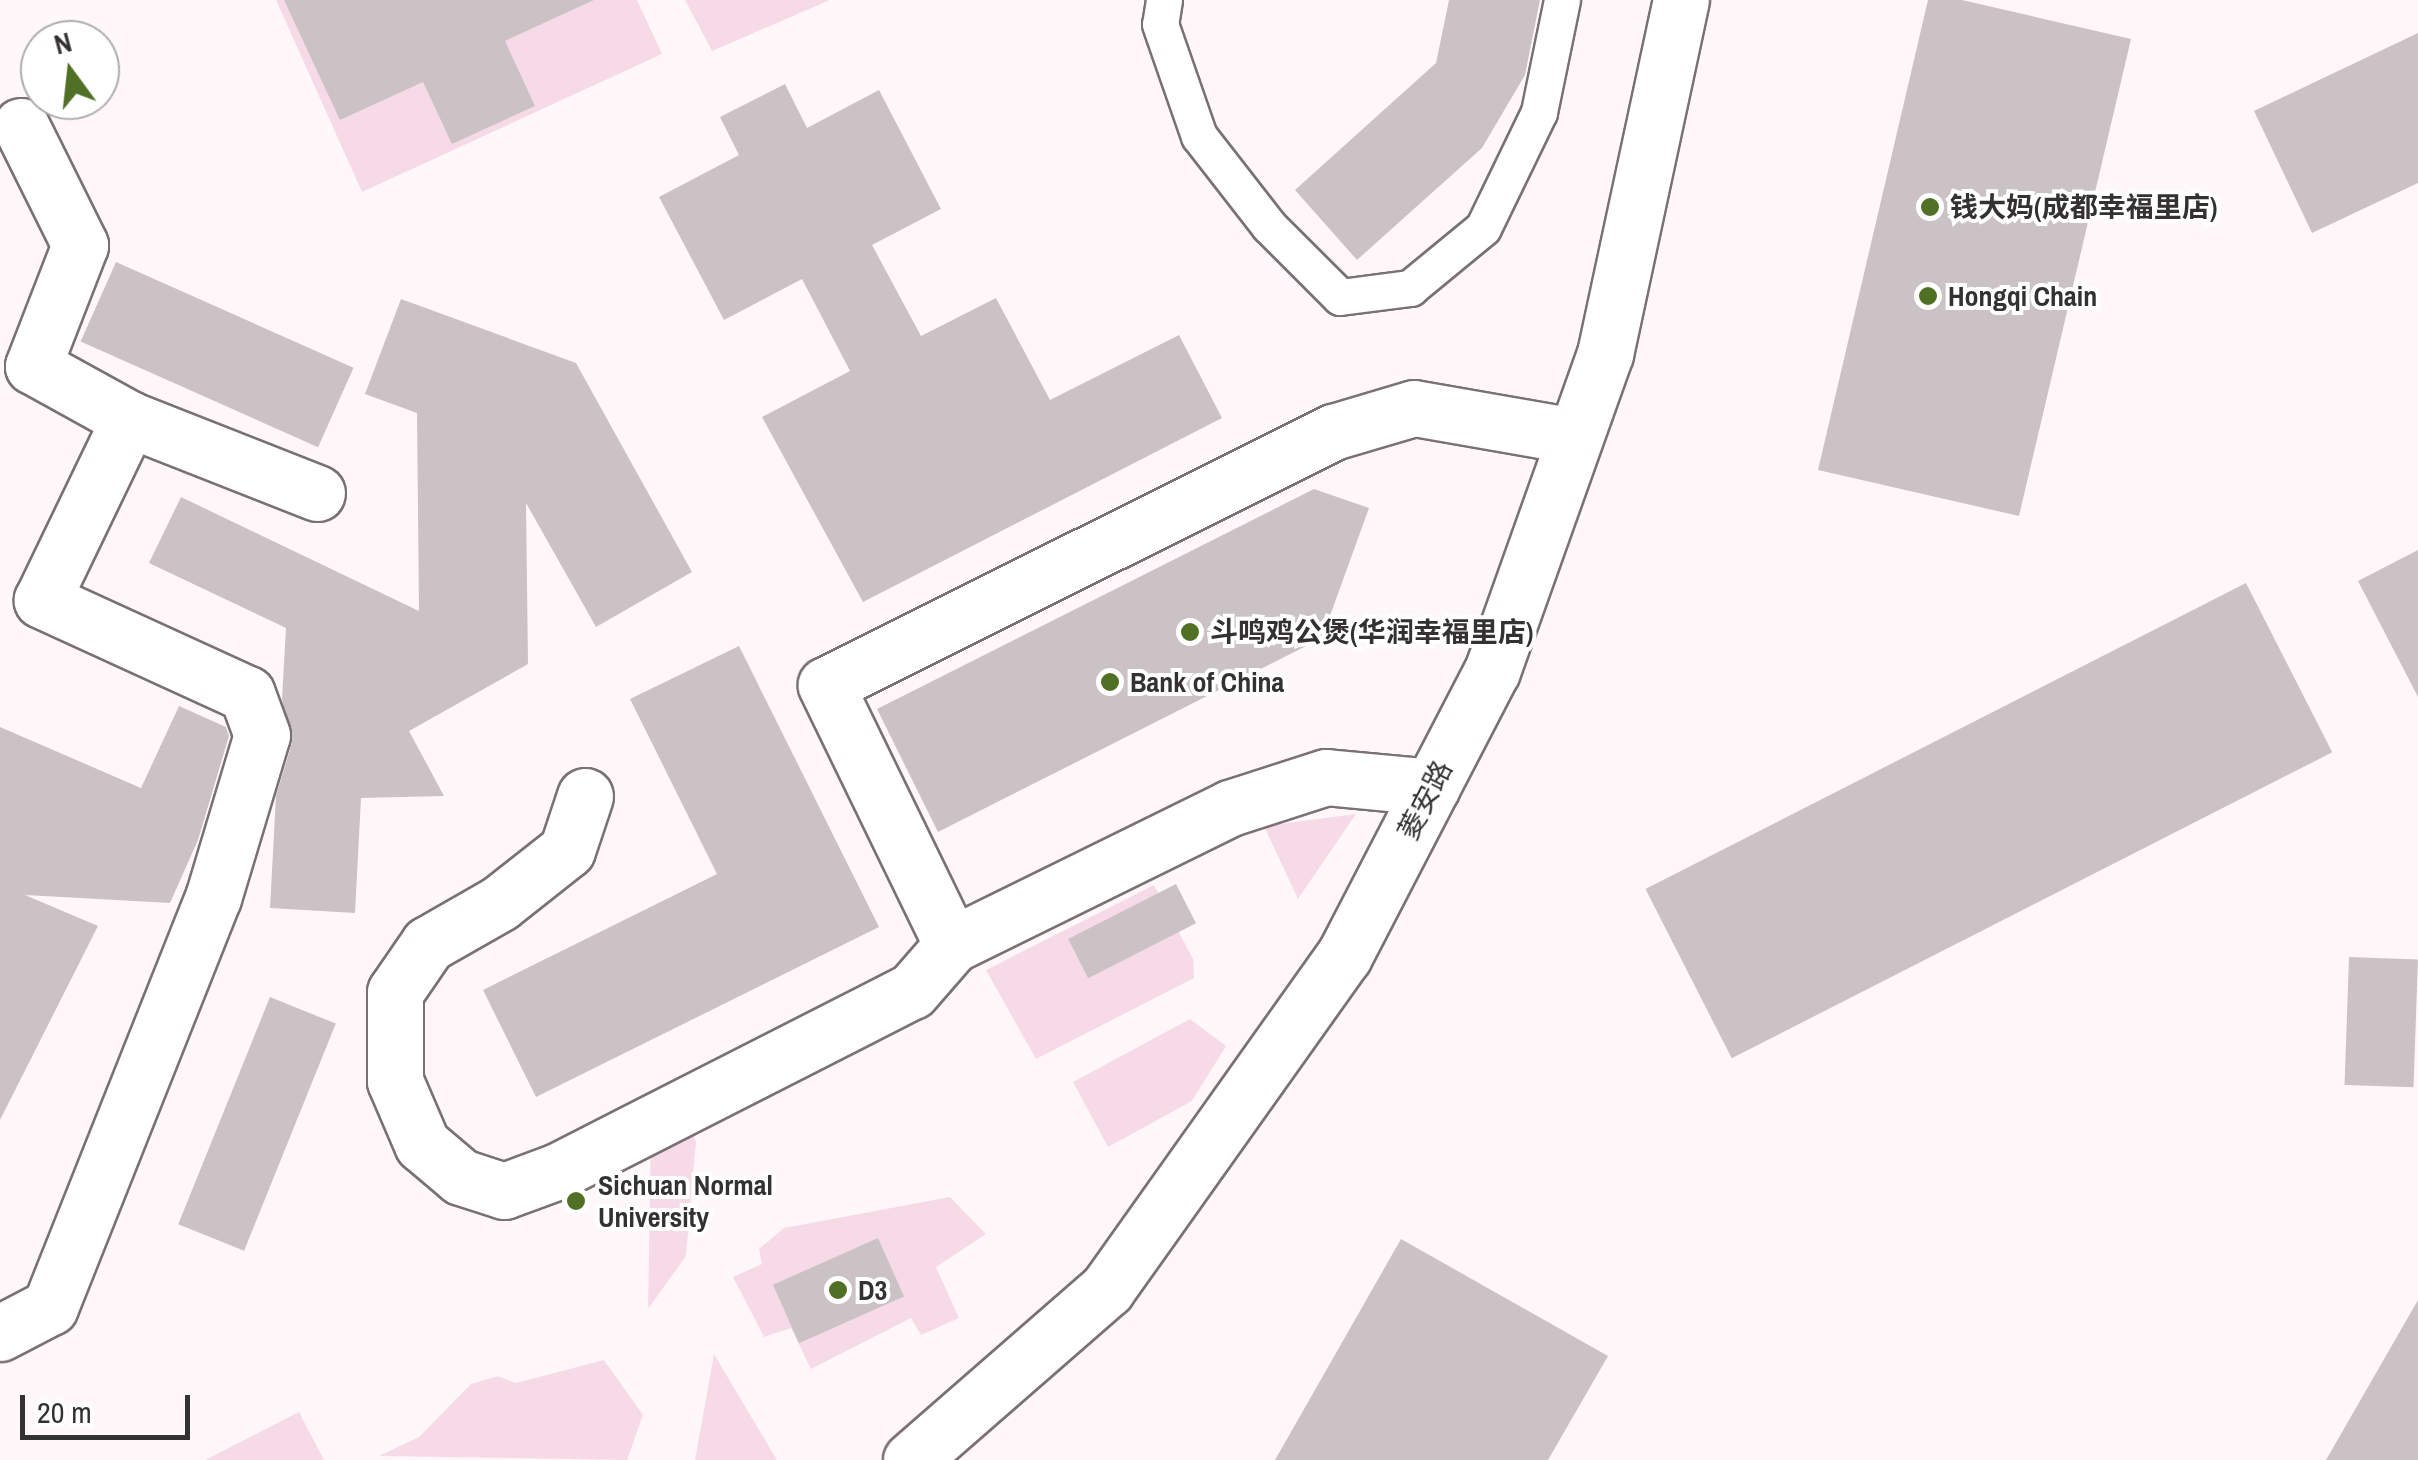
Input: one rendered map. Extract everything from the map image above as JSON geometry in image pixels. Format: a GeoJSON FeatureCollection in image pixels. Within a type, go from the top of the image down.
{"type":"FeatureCollection","features":[{"type":"Feature","properties":{"kind":"street","name":"菱安路"},"geometry":{"type":"LineString","coordinates":[[912,1460],[1106,1288],[1344,956],[1492,671],[1604,354],[1681,0]]}},
{"type":"Feature","properties":{"kind":"street"},"geometry":{"type":"LineString","coordinates":[[21,126],[80,246],[33,366],[129,418],[316,494]]}},
{"type":"Feature","properties":{"kind":"street"},"geometry":{"type":"LineString","coordinates":[[952,945],[826,685],[1333,432],[1414,408],[1575,436]]}},
{"type":"Feature","properties":{"kind":"street"},"geometry":{"type":"LineString","coordinates":[[0,1333],[50,1307],[213,898],[262,734],[247,694],[42,600],[129,418]]}},
{"type":"Feature","properties":{"kind":"street"},"geometry":{"type":"LineString","coordinates":[[585,796],[567,850],[500,903],[428,944],[395,992],[396,1081],[422,1144],[461,1177],[504,1191],[558,1171],[912,991],[952,945],[1230,808],[1326,777],[1432,788]]}},
{"type":"Feature","properties":{"kind":"lane"},"geometry":{"type":"LineString","coordinates":[[1164,0],[1160,24],[1199,136],[1268,226],[1340,297],[1410,288],[1483,228],[1539,112],[1562,0]]}},
{"type":"Feature","properties":{"kind":"shaded area"},"geometry":{"type":"Polygon","coordinates":[[[276,0],[637,0],[662,54],[362,192],[276,0]]]}},
{"type":"Feature","properties":{"kind":"shaded area"},"geometry":{"type":"Polygon","coordinates":[[[685,0],[830,0],[712,51],[685,0]]]}},
{"type":"Feature","properties":{"kind":"shaded area"},"geometry":{"type":"Polygon","coordinates":[[[1356,814],[1298,899],[1264,826],[1356,814]]]}},
{"type":"Feature","properties":{"kind":"shaded area"},"geometry":{"type":"Polygon","coordinates":[[[1154,885],[1193,959],[1194,978],[1036,1059],[986,970],[1154,885]]]}},
{"type":"Feature","properties":{"kind":"shaded area"},"geometry":{"type":"Polygon","coordinates":[[[1190,1019],[1226,1046],[1192,1101],[1108,1147],[1073,1082],[1190,1019]]]}},
{"type":"Feature","properties":{"kind":"shaded area"},"geometry":{"type":"Polygon","coordinates":[[[686,1115],[696,1142],[686,1256],[648,1309],[651,1131],[686,1115]]]}},
{"type":"Feature","properties":{"kind":"shaded area"},"geometry":{"type":"Polygon","coordinates":[[[950,1197],[986,1234],[936,1267],[959,1318],[921,1335],[911,1318],[811,1369],[791,1328],[764,1337],[733,1277],[762,1264],[759,1249],[784,1228],[950,1197]]]}},
{"type":"Feature","properties":{"kind":"shaded area"},"geometry":{"type":"Polygon","coordinates":[[[714,1354],[777,1460],[695,1460],[714,1354]]]}},
{"type":"Feature","properties":{"kind":"shaded area"},"geometry":{"type":"Polygon","coordinates":[[[604,1360],[643,1415],[627,1460],[379,1456],[419,1437],[471,1384],[498,1376],[516,1383],[604,1360]]]}},
{"type":"Feature","properties":{"kind":"shaded area"},"geometry":{"type":"Polygon","coordinates":[[[299,1412],[324,1460],[205,1460],[299,1412]]]}},
{"type":"Feature","properties":{"kind":"building"},"geometry":{"type":"Polygon","coordinates":[[[284,0],[594,0],[505,41],[535,106],[452,144],[423,82],[340,120],[284,0]]]}},
{"type":"Feature","properties":{"kind":"building"},"geometry":{"type":"Polygon","coordinates":[[[1449,0],[1540,0],[1525,75],[1482,148],[1357,260],[1295,190],[1436,63],[1449,0]]]}},
{"type":"Feature","properties":{"kind":"building"},"geometry":{"type":"Polygon","coordinates":[[[1928,0],[1962,0],[2131,39],[2019,516],[1818,470],[1928,0]]]}},
{"type":"Feature","properties":{"kind":"building"},"geometry":{"type":"Polygon","coordinates":[[[2418,33],[2418,183],[2312,233],[2254,111],[2418,33]]]}},
{"type":"Feature","properties":{"kind":"building"},"geometry":{"type":"Polygon","coordinates":[[[785,84],[807,128],[879,90],[941,209],[872,245],[921,336],[996,298],[1050,400],[1179,335],[1222,418],[863,602],[762,417],[850,371],[802,279],[724,320],[659,197],[739,155],[720,117],[785,84]]]}},
{"type":"Feature","properties":{"kind":"building"},"geometry":{"type":"Polygon","coordinates":[[[116,262],[354,368],[318,447],[81,341],[116,262]]]}},
{"type":"Feature","properties":{"kind":"building"},"geometry":{"type":"Polygon","coordinates":[[[401,299],[576,363],[692,572],[596,627],[526,503],[528,664],[409,731],[444,796],[361,798],[355,913],[270,908],[276,796],[292,743],[282,699],[286,628],[149,563],[181,497],[419,611],[417,413],[365,394],[401,299]]]}},
{"type":"Feature","properties":{"kind":"building"},"geometry":{"type":"Polygon","coordinates":[[[1314,489],[1369,508],[1322,638],[938,832],[877,709],[1314,489]]]}},
{"type":"Feature","properties":{"kind":"building"},"geometry":{"type":"Polygon","coordinates":[[[2418,550],[2418,697],[2358,581],[2418,550]]]}},
{"type":"Feature","properties":{"kind":"building"},"geometry":{"type":"Polygon","coordinates":[[[2246,583],[2332,752],[1732,1058],[1645,889],[2246,583]]]}},
{"type":"Feature","properties":{"kind":"building"},"geometry":{"type":"Polygon","coordinates":[[[739,646],[879,927],[536,1097],[483,990],[717,874],[630,699],[739,646]]]}},
{"type":"Feature","properties":{"kind":"building"},"geometry":{"type":"Polygon","coordinates":[[[179,706],[226,727],[229,736],[198,840],[170,903],[25,895],[98,926],[0,1120],[0,727],[141,788],[179,706]]]}},
{"type":"Feature","properties":{"kind":"building"},"geometry":{"type":"Polygon","coordinates":[[[1176,884],[1196,923],[1088,978],[1068,939],[1176,884]]]}},
{"type":"Feature","properties":{"kind":"building"},"geometry":{"type":"Polygon","coordinates":[[[2349,957],[2418,959],[2413,1087],[2345,1085],[2349,957]]]}},
{"type":"Feature","properties":{"kind":"building"},"geometry":{"type":"Polygon","coordinates":[[[270,997],[336,1024],[244,1251],[178,1224],[270,997]]]}},
{"type":"Feature","properties":{"kind":"building","name":"D3"},"geometry":{"type":"Polygon","coordinates":[[[878,1238],[904,1296],[799,1343],[773,1285],[878,1238]]]}},
{"type":"Feature","properties":{"kind":"building"},"geometry":{"type":"Polygon","coordinates":[[[1401,1239],[1608,1356],[1548,1460],[1275,1460],[1401,1239]]]}},
{"type":"Feature","properties":{"kind":"building"},"geometry":{"type":"Polygon","coordinates":[[[2418,1300],[2418,1460],[2326,1460],[2418,1300]]]}},
{"type":"Feature","properties":{"kind":"place","name":"钱大妈(成都幸福里店)"},"geometry":{"type":"Point","coordinates":[1930,207]}},
{"type":"Feature","properties":{"kind":"place","name":"Hongqi Chain"},"geometry":{"type":"Point","coordinates":[1928,296]}},
{"type":"Feature","properties":{"kind":"place","name":"斗鸣鸡公煲(华润幸福里店)"},"geometry":{"type":"Point","coordinates":[1190,632]}},
{"type":"Feature","properties":{"kind":"place","name":"Bank of China"},"geometry":{"type":"Point","coordinates":[1110,682]}},
{"type":"Feature","properties":{"kind":"place","name":"Sichuan Normal University"},"geometry":{"type":"Point","coordinates":[576,1201]}},
{"type":"Feature","properties":{"kind":"place","name":"D3"},"geometry":{"type":"Point","coordinates":[838,1290]}}]}
